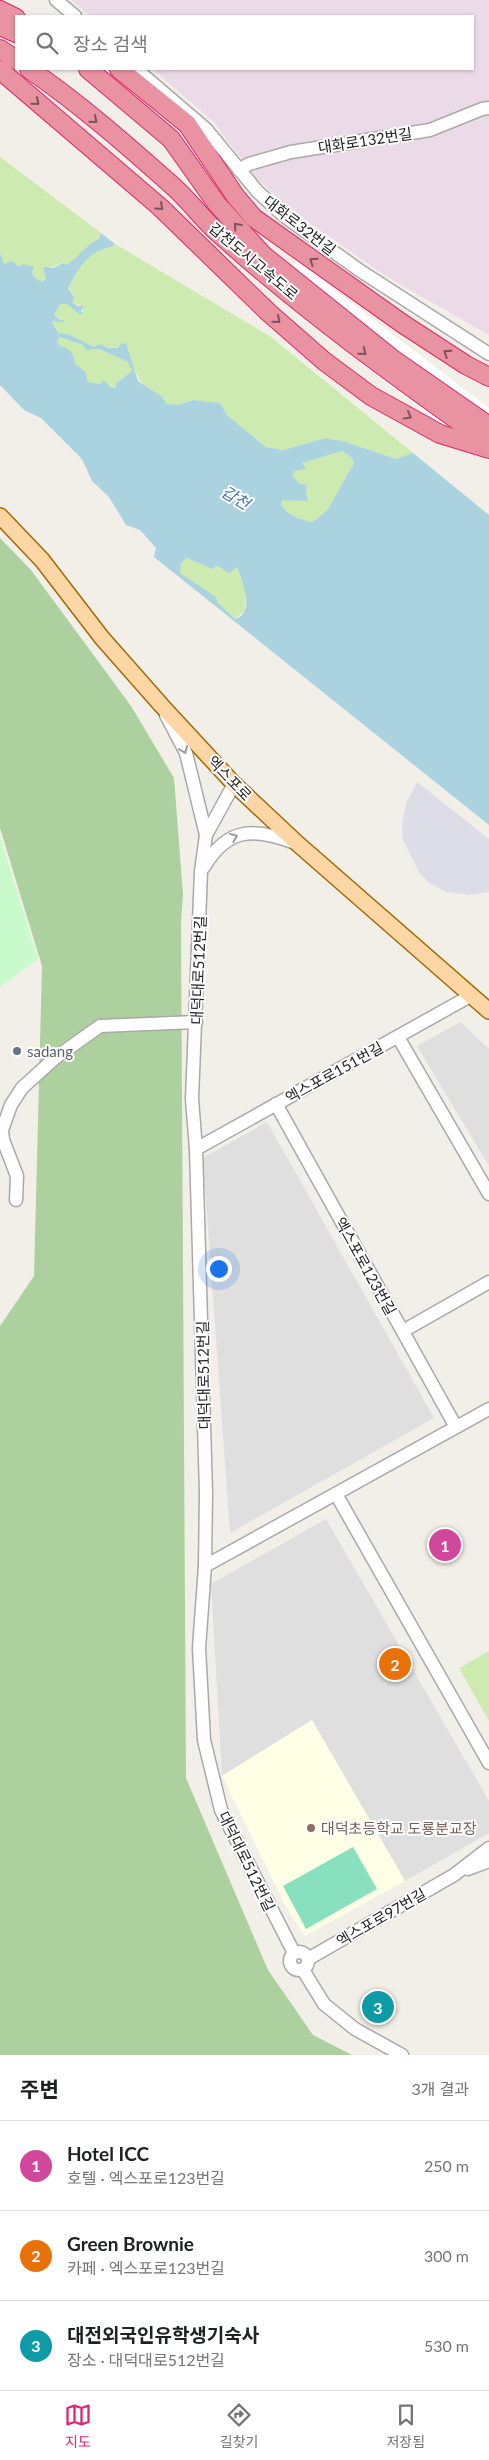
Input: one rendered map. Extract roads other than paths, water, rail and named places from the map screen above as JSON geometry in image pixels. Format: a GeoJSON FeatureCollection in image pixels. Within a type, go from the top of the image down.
{"type":"FeatureCollection","features":[{"type":"Feature","properties":{"kind":"highway"},"geometry":{"type":"LineString","coordinates":[[0,10],[15,18]]}},
{"type":"Feature","properties":{"kind":"highway"},"geometry":{"type":"LineString","coordinates":[[0,26],[15,33]]}},
{"type":"Feature","properties":{"kind":"highway"},"geometry":{"type":"LineString","coordinates":[[0,49],[15,59]]}},
{"type":"Feature","properties":{"kind":"highway"},"geometry":{"type":"LineString","coordinates":[[0,70],[160,206],[268,312],[324,361],[371,396],[440,434],[489,449]]}},
{"type":"Feature","properties":{"kind":"highway","name":"갑천도시고속도로"},"geometry":{"type":"LineString","coordinates":[[30,70],[58,89],[176,189],[216,231],[253,263],[389,364],[489,443]]}},
{"type":"Feature","properties":{"kind":"highway","name":"갑천도시고속도로"},"geometry":{"type":"LineString","coordinates":[[89,70],[171,139],[217,204],[263,255],[389,364],[489,426]]}},
{"type":"Feature","properties":{"kind":"highway"},"geometry":{"type":"LineString","coordinates":[[120,70],[187,124],[236,197],[254,218],[403,324],[466,365],[489,377]]}},
{"type":"Feature","properties":{"kind":"main road","name":"엑스포로"},"geometry":{"type":"LineString","coordinates":[[0,516],[42,560],[102,638],[234,784],[298,844],[489,1011]]}},
{"type":"Feature","properties":{"kind":"street"},"geometry":{"type":"LineString","coordinates":[[56,0],[74,15]]}},
{"type":"Feature","properties":{"kind":"street","name":"대화로32번길"},"geometry":{"type":"LineString","coordinates":[[137,70],[206,129],[257,191],[284,216],[359,270],[489,354]]}},
{"type":"Feature","properties":{"kind":"street","name":"대화로132번길"},"geometry":{"type":"LineString","coordinates":[[239,170],[249,164],[290,152],[430,130],[482,109],[489,108]]}},
{"type":"Feature","properties":{"kind":"street"},"geometry":{"type":"LineString","coordinates":[[162,706],[186,753],[206,835]]}},
{"type":"Feature","properties":{"kind":"street","name":"대덕대로512번길"},"geometry":{"type":"LineString","coordinates":[[234,784],[206,835],[201,871],[192,1099],[196,1148],[202,1345],[205,1566],[199,1648],[204,1740],[221,1810],[294,1954],[302,1952],[306,1964]]}},
{"type":"Feature","properties":{"kind":"street"},"geometry":{"type":"LineString","coordinates":[[201,871],[220,844],[234,835],[272,834],[298,844]]}},
{"type":"Feature","properties":{"kind":"street","name":"엑스포로151번길"},"geometry":{"type":"LineString","coordinates":[[196,1148],[472,996]]}},
{"type":"Feature","properties":{"kind":"street"},"geometry":{"type":"LineString","coordinates":[[16,1200],[17,1176],[3,1140],[2,1130],[11,1105],[22,1088],[55,1058],[100,1026],[196,1022]]}},
{"type":"Feature","properties":{"kind":"street"},"geometry":{"type":"LineString","coordinates":[[398,1037],[489,1194]]}},
{"type":"Feature","properties":{"kind":"street","name":"엑스포로123번길"},"geometry":{"type":"LineString","coordinates":[[276,1104],[456,1427]]}},
{"type":"Feature","properties":{"kind":"street"},"geometry":{"type":"LineString","coordinates":[[403,1332],[489,1282]]}},
{"type":"Feature","properties":{"kind":"street"},"geometry":{"type":"LineString","coordinates":[[205,1566],[489,1409]]}},
{"type":"Feature","properties":{"kind":"street"},"geometry":{"type":"LineString","coordinates":[[336,1494],[489,1763]]}},
{"type":"Feature","properties":{"kind":"street"},"geometry":{"type":"LineString","coordinates":[[454,1874],[489,1848]]}},
{"type":"Feature","properties":{"kind":"street"},"geometry":{"type":"LineString","coordinates":[[454,1874],[489,1861]]}},
{"type":"Feature","properties":{"kind":"street","name":"엑스포로97번길"},"geometry":{"type":"LineString","coordinates":[[306,1964],[454,1874]]}},
{"type":"Feature","properties":{"kind":"street"},"geometry":{"type":"LineString","coordinates":[[306,1964],[324,2004],[355,2029],[402,2055]]}},
{"type":"Feature","properties":{"kind":"water","name":"갑천"},"geometry":{"type":"Polygon","coordinates":[[[101,233],[115,244],[90,256],[75,275],[68,288],[74,297],[72,302],[78,306],[84,306],[81,311],[84,314],[79,314],[67,304],[60,304],[54,315],[61,320],[65,320],[63,322],[53,321],[52,323],[59,333],[68,334],[94,347],[99,344],[108,348],[118,348],[121,344],[126,343],[138,381],[161,396],[167,404],[178,405],[193,400],[220,403],[228,416],[266,447],[283,450],[326,438],[346,442],[396,459],[413,453],[489,515],[489,825],[154,557],[156,548],[140,530],[126,525],[109,497],[92,481],[82,459],[41,418],[24,410],[0,385],[0,252],[4,264],[12,261],[18,266],[24,264],[34,267],[32,273],[35,278],[42,282],[46,278],[43,270],[45,267],[53,268],[63,263],[66,265],[99,239],[101,233]],[[60,337],[57,340],[60,346],[66,348],[74,357],[75,363],[85,372],[88,382],[100,384],[104,380],[110,387],[115,388],[116,383],[132,371],[128,362],[99,349],[86,350],[83,345],[60,337]],[[342,451],[302,463],[306,469],[294,471],[292,476],[300,484],[307,485],[308,501],[282,500],[281,505],[295,517],[313,522],[328,509],[354,463],[352,458],[342,451]],[[187,558],[181,563],[180,573],[216,597],[218,603],[235,619],[245,610],[246,596],[237,567],[229,573],[217,566],[212,569],[187,558]]]}},
{"type":"Feature","properties":{"kind":"place","name":"sadang"},"geometry":{"type":"Point","coordinates":[17,1051]}},
{"type":"Feature","properties":{"kind":"place","name":"Hotel ICC"},"geometry":{"type":"Point","coordinates":[445,1545]}},
{"type":"Feature","properties":{"kind":"place","name":"Green Brownie"},"geometry":{"type":"Point","coordinates":[395,1664]}},
{"type":"Feature","properties":{"kind":"place","name":"대덕초등학교 도룡분교장"},"geometry":{"type":"Point","coordinates":[311,1828]}},
{"type":"Feature","properties":{"kind":"place","name":"대전외국인유학생기숙사"},"geometry":{"type":"Point","coordinates":[378,2007]}}]}
